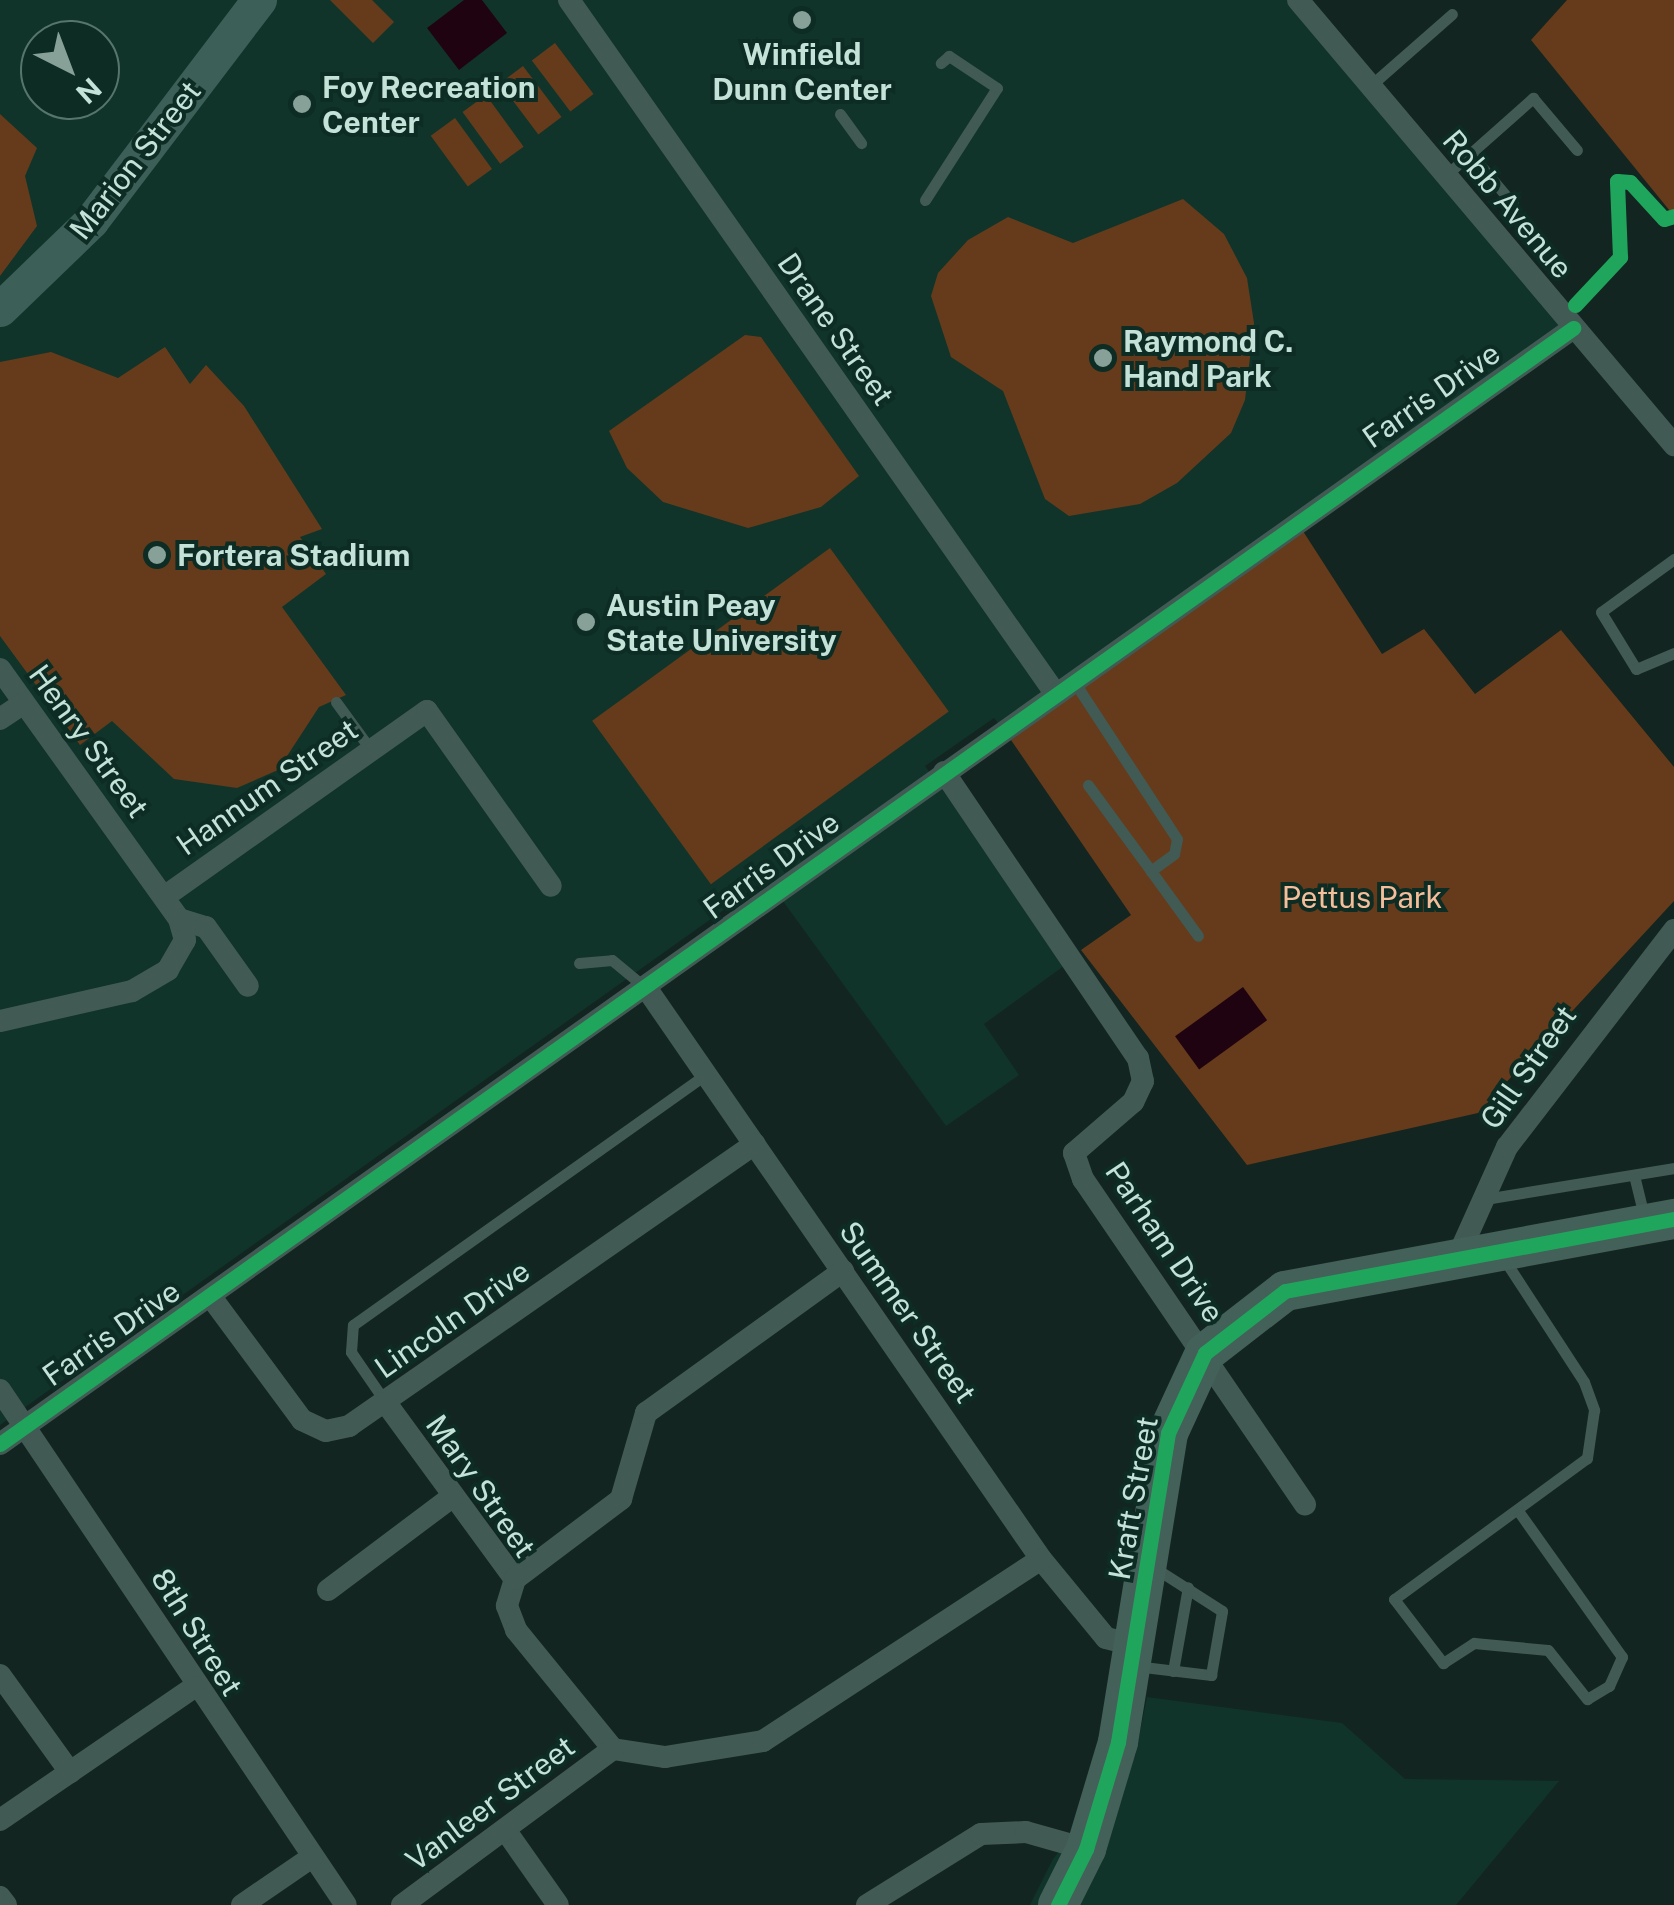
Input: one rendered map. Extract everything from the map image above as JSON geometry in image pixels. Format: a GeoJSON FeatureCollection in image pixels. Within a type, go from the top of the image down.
{"type":"FeatureCollection","features":[{"type":"Feature","properties":{"kind":"highway","name":"Kraft Street"},"geometry":{"type":"LineString","coordinates":[[1058,1905],[1086,1849],[1136,1656],[1168,1433],[1205,1354],[1285,1290],[1660,1221]]}},
{"type":"Feature","properties":{"kind":"main road","name":"Marion Street"},"geometry":{"type":"LineString","coordinates":[[0,308],[91,221],[258,0]]}},
{"type":"Feature","properties":{"kind":"street","name":"Drane Street"},"geometry":{"type":"LineString","coordinates":[[569,0],[1064,686]]}},
{"type":"Feature","properties":{"kind":"street","name":"Robb Avenue"},"geometry":{"type":"LineString","coordinates":[[1298,0],[1674,445]]}},
{"type":"Feature","properties":{"kind":"street","name":"Farris Drive"},"geometry":{"type":"LineString","coordinates":[[0,1444],[647,990],[1064,686],[1574,328]]}},
{"type":"Feature","properties":{"kind":"street","name":"Henry Street"},"geometry":{"type":"LineString","coordinates":[[0,669],[164,897]]}},
{"type":"Feature","properties":{"kind":"street"},"geometry":{"type":"LineString","coordinates":[[0,719],[24,703]]}},
{"type":"Feature","properties":{"kind":"street","name":"Hannum Street"},"geometry":{"type":"LineString","coordinates":[[248,986],[206,927],[180,919],[164,897],[426,711],[551,886]]}},
{"type":"Feature","properties":{"kind":"street","name":"Parham Drive"},"geometry":{"type":"LineString","coordinates":[[944,772],[1138,1058],[1144,1080],[1133,1102],[1074,1153],[1305,1505]]}},
{"type":"Feature","properties":{"kind":"street"},"geometry":{"type":"LineString","coordinates":[[0,1021],[132,991],[180,956],[180,919]]}},
{"type":"Feature","properties":{"kind":"street","name":"Gill Street"},"geometry":{"type":"LineString","coordinates":[[1458,1256],[1507,1147],[1587,1033],[1674,930]]}},
{"type":"Feature","properties":{"kind":"street","name":"Summer Street"},"geometry":{"type":"LineString","coordinates":[[647,990],[1041,1559],[1106,1638],[1136,1656]]}},
{"type":"Feature","properties":{"kind":"street","name":"Lincoln Drive"},"geometry":{"type":"LineString","coordinates":[[211,1297],[302,1420],[326,1430],[349,1426],[755,1144]]}},
{"type":"Feature","properties":{"kind":"street"},"geometry":{"type":"LineString","coordinates":[[515,1580],[621,1499],[646,1413],[843,1270]]}},
{"type":"Feature","properties":{"kind":"street","name":"8th Street"},"geometry":{"type":"LineString","coordinates":[[0,1390],[194,1688],[346,1905]]}},
{"type":"Feature","properties":{"kind":"street","name":"Mary Street"},"geometry":{"type":"LineString","coordinates":[[386,1403],[515,1580],[508,1606],[516,1630],[613,1749]]}},
{"type":"Feature","properties":{"kind":"street"},"geometry":{"type":"LineString","coordinates":[[328,1590],[453,1496]]}},
{"type":"Feature","properties":{"kind":"street"},"geometry":{"type":"LineString","coordinates":[[613,1749],[665,1757],[763,1741],[1041,1559]]}},
{"type":"Feature","properties":{"kind":"street"},"geometry":{"type":"LineString","coordinates":[[0,1675],[70,1772]]}},
{"type":"Feature","properties":{"kind":"street"},"geometry":{"type":"LineString","coordinates":[[0,1820],[194,1688]]}},
{"type":"Feature","properties":{"kind":"street","name":"Vanleer Street"},"geometry":{"type":"LineString","coordinates":[[402,1905],[613,1749]]}},
{"type":"Feature","properties":{"kind":"street"},"geometry":{"type":"LineString","coordinates":[[506,1831],[558,1905]]}},
{"type":"Feature","properties":{"kind":"street"},"geometry":{"type":"LineString","coordinates":[[867,1905],[982,1834],[1026,1832],[1086,1849]]}},
{"type":"Feature","properties":{"kind":"street"},"geometry":{"type":"LineString","coordinates":[[242,1905],[312,1857]]}},
{"type":"Feature","properties":{"kind":"street"},"geometry":{"type":"LineString","coordinates":[[0,1897],[6,1905]]}},
{"type":"Feature","properties":{"kind":"lane"},"geometry":{"type":"LineString","coordinates":[[1370,86],[1452,14]]}},
{"type":"Feature","properties":{"kind":"lane"},"geometry":{"type":"LineString","coordinates":[[925,200],[997,88],[949,56],[941,63]]}},
{"type":"Feature","properties":{"kind":"lane"},"geometry":{"type":"LineString","coordinates":[[1445,176],[1533,98],[1577,150]]}},
{"type":"Feature","properties":{"kind":"lane"},"geometry":{"type":"LineString","coordinates":[[840,114],[861,143]]}},
{"type":"Feature","properties":{"kind":"lane"},"geometry":{"type":"LineString","coordinates":[[1470,154],[1513,204]]}},
{"type":"Feature","properties":{"kind":"lane"},"geometry":{"type":"LineString","coordinates":[[1674,559],[1601,612],[1636,669],[1674,653]]}},
{"type":"Feature","properties":{"kind":"lane"},"geometry":{"type":"LineString","coordinates":[[1064,686],[1177,839],[1174,854],[1151,871]]}},
{"type":"Feature","properties":{"kind":"lane"},"geometry":{"type":"LineString","coordinates":[[336,702],[372,750]]}},
{"type":"Feature","properties":{"kind":"lane"},"geometry":{"type":"LineString","coordinates":[[1088,785],[1198,936]]}},
{"type":"Feature","properties":{"kind":"lane"},"geometry":{"type":"LineString","coordinates":[[579,963],[612,960],[647,990]]}},
{"type":"Feature","properties":{"kind":"lane"},"geometry":{"type":"LineString","coordinates":[[386,1403],[351,1352],[352,1325],[706,1074]]}},
{"type":"Feature","properties":{"kind":"lane"},"geometry":{"type":"LineString","coordinates":[[1485,1199],[1674,1168]]}},
{"type":"Feature","properties":{"kind":"lane"},"geometry":{"type":"LineString","coordinates":[[1634,1176],[1660,1221]]}},
{"type":"Feature","properties":{"kind":"lane"},"geometry":{"type":"LineString","coordinates":[[1498,1248],[1594,1410],[1588,1458],[1519,1512],[1394,1599],[1443,1662],[1474,1643],[1548,1650],[1586,1698],[1610,1686],[1622,1657],[1519,1512]]}},
{"type":"Feature","properties":{"kind":"lane"},"geometry":{"type":"LineString","coordinates":[[1136,1656],[1173,1671],[1211,1675],[1222,1611],[1147,1563]]}},
{"type":"Feature","properties":{"kind":"lane"},"geometry":{"type":"LineString","coordinates":[[1173,1671],[1188,1587]]}},
{"type":"Feature","properties":{"kind":"shaded area","name":"Austin Peay State University"},"geometry":{"type":"Polygon","coordinates":[[[0,0],[1291,0],[1562,329],[1011,740],[994,718],[925,766],[1068,963],[984,1024],[1019,1075],[946,1126],[767,879],[0,1425],[0,0]]]}},
{"type":"Feature","properties":{"kind":"shaded area"},"geometry":{"type":"Polygon","coordinates":[[[464,0],[482,0],[507,33],[459,70],[427,28],[464,0]]]}},
{"type":"Feature","properties":{"kind":"shaded area"},"geometry":{"type":"Polygon","coordinates":[[[1243,987],[1267,1020],[1199,1070],[1175,1036],[1243,987]]]}},
{"type":"Feature","properties":{"kind":"shaded area"},"geometry":{"type":"Polygon","coordinates":[[[1147,1697],[1342,1723],[1405,1779],[1559,1781],[1456,1905],[1030,1905],[1053,1859],[1135,1757],[1147,1697]]]}},
{"type":"Feature","properties":{"kind":"green space"},"geometry":{"type":"Polygon","coordinates":[[[330,0],[372,0],[394,22],[373,43],[330,0]]]}},
{"type":"Feature","properties":{"kind":"green space"},"geometry":{"type":"Polygon","coordinates":[[[1567,0],[1674,0],[1674,216],[1531,40],[1567,0]]]}},
{"type":"Feature","properties":{"kind":"green space"},"geometry":{"type":"Polygon","coordinates":[[[555,43],[594,94],[570,112],[532,60],[555,43]]]}},
{"type":"Feature","properties":{"kind":"green space"},"geometry":{"type":"Polygon","coordinates":[[[523,66],[562,117],[538,135],[500,83],[523,66]]]}},
{"type":"Feature","properties":{"kind":"green space"},"geometry":{"type":"Polygon","coordinates":[[[486,95],[524,147],[500,164],[463,112],[486,95]]]}},
{"type":"Feature","properties":{"kind":"green space"},"geometry":{"type":"Polygon","coordinates":[[[0,114],[37,148],[25,176],[37,226],[0,276],[0,114]]]}},
{"type":"Feature","properties":{"kind":"green space"},"geometry":{"type":"Polygon","coordinates":[[[455,118],[492,169],[468,187],[431,136],[455,118]]]}},
{"type":"Feature","properties":{"kind":"green space","name":"Raymond C. Hand Park"},"geometry":{"type":"Polygon","coordinates":[[[1183,199],[1224,234],[1247,278],[1254,323],[1245,400],[1231,433],[1177,483],[1140,504],[1069,516],[1045,499],[1003,391],[951,357],[931,296],[938,273],[968,240],[1008,217],[1073,243],[1183,199]]]}},
{"type":"Feature","properties":{"kind":"green space"},"geometry":{"type":"Polygon","coordinates":[[[745,335],[761,337],[859,476],[821,507],[748,528],[663,502],[627,468],[609,431],[745,335]]]}},
{"type":"Feature","properties":{"kind":"green space","name":"Fortera Stadium"},"geometry":{"type":"Polygon","coordinates":[[[165,347],[190,384],[206,365],[244,406],[322,529],[300,537],[326,574],[282,607],[346,695],[319,707],[278,770],[237,788],[174,779],[112,721],[80,745],[0,636],[0,362],[51,352],[118,378],[165,347]]]}},
{"type":"Feature","properties":{"kind":"green space","name":"Pettus Park"},"geometry":{"type":"Polygon","coordinates":[[[1301,528],[1382,654],[1424,629],[1475,694],[1561,630],[1674,767],[1674,901],[1478,1113],[1247,1165],[1081,950],[1131,915],[1011,740],[1301,528]]]}},
{"type":"Feature","properties":{"kind":"green space"},"geometry":{"type":"Polygon","coordinates":[[[830,548],[949,711],[711,884],[592,721],[830,548]]]}},
{"type":"Feature","properties":{"kind":"cycle path"},"geometry":{"type":"LineString","coordinates":[[1575,305],[1620,257],[1617,181],[1630,182],[1664,219],[1674,216]]}},
{"type":"Feature","properties":{"kind":"cycle path"},"geometry":{"type":"LineString","coordinates":[[0,1444],[1573,328]]}},
{"type":"Feature","properties":{"kind":"cycle path"},"geometry":{"type":"LineString","coordinates":[[1058,1905],[1086,1849],[1118,1742],[1168,1433],[1205,1353],[1285,1291],[1674,1219]]}},
{"type":"Feature","properties":{"kind":"place","name":"Winfield Dunn Center"},"geometry":{"type":"Point","coordinates":[802,20]}},
{"type":"Feature","properties":{"kind":"place","name":"Foy Recreation Center"},"geometry":{"type":"Point","coordinates":[302,104]}},
{"type":"Feature","properties":{"kind":"place","name":"Raymond C. Hand Park"},"geometry":{"type":"Point","coordinates":[1103,358]}},
{"type":"Feature","properties":{"kind":"place","name":"Fortera Stadium"},"geometry":{"type":"Point","coordinates":[157,555]}},
{"type":"Feature","properties":{"kind":"place","name":"Austin Peay State University"},"geometry":{"type":"Point","coordinates":[586,622]}}]}
